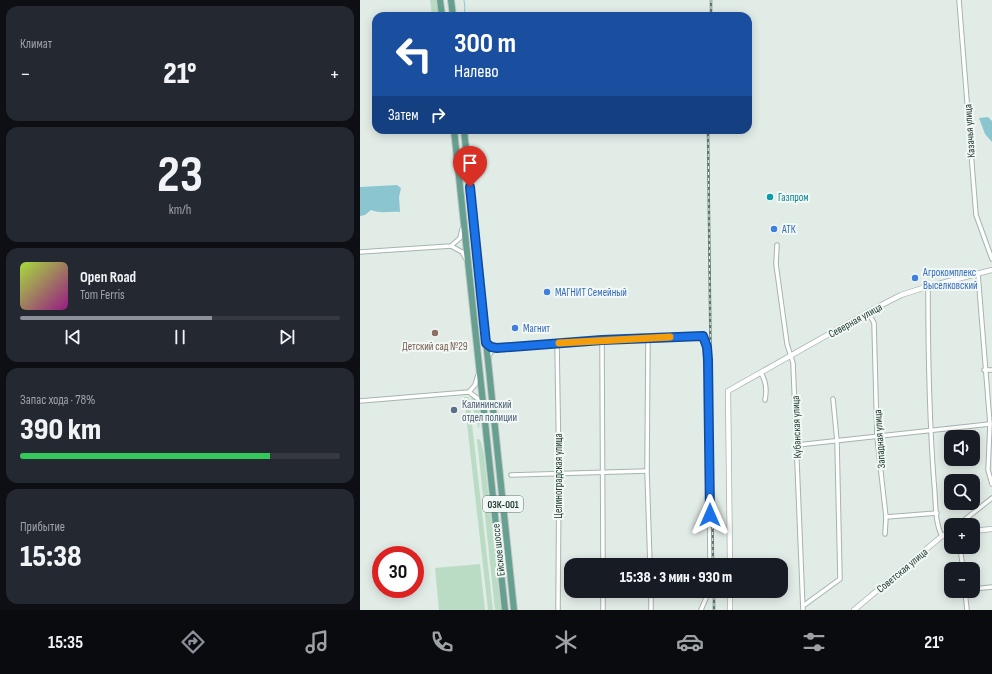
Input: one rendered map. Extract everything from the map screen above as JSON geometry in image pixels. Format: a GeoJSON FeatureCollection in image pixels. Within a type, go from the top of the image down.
{"type":"FeatureCollection","features":[{"type":"Feature","properties":{"kind":"main road"},"geometry":{"type":"LineString","coordinates":[[440,0],[442,12]]}},
{"type":"Feature","properties":{"kind":"main road"},"geometry":{"type":"LineString","coordinates":[[451,0],[452,12]]}},
{"type":"Feature","properties":{"kind":"main road","name":"Ейское шоссе"},"geometry":{"type":"LineString","coordinates":[[454,134],[504,608]]}},
{"type":"Feature","properties":{"kind":"main road","name":"Ейское шоссе"},"geometry":{"type":"LineString","coordinates":[[464,134],[514,610]]}},
{"type":"Feature","properties":{"kind":"street","name":"Казачья улица"},"geometry":{"type":"LineString","coordinates":[[959,0],[976,215],[992,260]]}},
{"type":"Feature","properties":{"kind":"street"},"geometry":{"type":"LineString","coordinates":[[451,246],[462,235],[461,217],[463,215]]}},
{"type":"Feature","properties":{"kind":"street","name":"Кубанская улица"},"geometry":{"type":"LineString","coordinates":[[777,245],[776,264],[787,344],[794,363],[803,608]]}},
{"type":"Feature","properties":{"kind":"street"},"geometry":{"type":"LineString","coordinates":[[360,252],[451,246],[462,252],[468,263]]}},
{"type":"Feature","properties":{"kind":"street","name":"Северная улица"},"geometry":{"type":"LineString","coordinates":[[730,558],[728,391],[901,295],[992,270]]}},
{"type":"Feature","properties":{"kind":"street"},"geometry":{"type":"LineString","coordinates":[[978,274],[984,370],[990,424],[988,470],[992,484]]}},
{"type":"Feature","properties":{"kind":"street"},"geometry":{"type":"LineString","coordinates":[[928,287],[930,430],[937,513],[939,530],[942,536]]}},
{"type":"Feature","properties":{"kind":"street","name":"Западная улица"},"geometry":{"type":"LineString","coordinates":[[868,312],[874,323],[877,437],[886,517],[885,534]]}},
{"type":"Feature","properties":{"kind":"street"},"geometry":{"type":"LineString","coordinates":[[486,343],[491,347],[497,348],[648,337],[703,336],[707,347],[708,360],[710,558]]}},
{"type":"Feature","properties":{"kind":"street"},"geometry":{"type":"LineString","coordinates":[[648,337],[647,471],[650,558]]}},
{"type":"Feature","properties":{"kind":"street"},"geometry":{"type":"LineString","coordinates":[[602,340],[603,558]]}},
{"type":"Feature","properties":{"kind":"street","name":"Целиноградская улица"},"geometry":{"type":"LineString","coordinates":[[557,343],[559,473],[558,610]]}},
{"type":"Feature","properties":{"kind":"street"},"geometry":{"type":"LineString","coordinates":[[488,358],[491,352],[497,348]]}},
{"type":"Feature","properties":{"kind":"street"},"geometry":{"type":"LineString","coordinates":[[469,392],[475,385],[478,377],[478,358]]}},
{"type":"Feature","properties":{"kind":"street"},"geometry":{"type":"LineString","coordinates":[[984,370],[992,370]]}},
{"type":"Feature","properties":{"kind":"street"},"geometry":{"type":"LineString","coordinates":[[761,373],[764,378],[766,391],[765,400]]}},
{"type":"Feature","properties":{"kind":"street"},"geometry":{"type":"LineString","coordinates":[[360,401],[469,392],[477,398],[483,408]]}},
{"type":"Feature","properties":{"kind":"street"},"geometry":{"type":"LineString","coordinates":[[803,608],[840,579],[837,441],[833,399]]}},
{"type":"Feature","properties":{"kind":"street"},"geometry":{"type":"LineString","coordinates":[[797,445],[990,424]]}},
{"type":"Feature","properties":{"kind":"street"},"geometry":{"type":"LineString","coordinates":[[511,476],[559,473],[647,471]]}},
{"type":"Feature","properties":{"kind":"street"},"geometry":{"type":"LineString","coordinates":[[967,518],[992,498]]}},
{"type":"Feature","properties":{"kind":"street"},"geometry":{"type":"LineString","coordinates":[[886,517],[937,513]]}},
{"type":"Feature","properties":{"kind":"street"},"geometry":{"type":"LineString","coordinates":[[980,531],[992,529]]}},
{"type":"Feature","properties":{"kind":"street","name":"Советская улица"},"geometry":{"type":"LineString","coordinates":[[854,610],[942,536]]}},
{"type":"Feature","properties":{"kind":"street"},"geometry":{"type":"LineString","coordinates":[[980,588],[992,587]]}},
{"type":"Feature","properties":{"kind":"street"},"geometry":{"type":"LineString","coordinates":[[603,598],[604,610]]}},
{"type":"Feature","properties":{"kind":"street"},"geometry":{"type":"LineString","coordinates":[[650,598],[651,610]]}},
{"type":"Feature","properties":{"kind":"street"},"geometry":{"type":"LineString","coordinates":[[701,610],[705,598]]}},
{"type":"Feature","properties":{"kind":"street"},"geometry":{"type":"LineString","coordinates":[[730,598],[730,610]]}},
{"type":"Feature","properties":{"kind":"street"},"geometry":{"type":"LineString","coordinates":[[966,598],[967,610]]}},
{"type":"Feature","properties":{"kind":"green space"},"geometry":{"type":"Polygon","coordinates":[[[430,0],[436,0],[438,12],[432,12],[430,0]]]}},
{"type":"Feature","properties":{"kind":"green space"},"geometry":{"type":"Polygon","coordinates":[[[471,396],[477,402],[480,410],[479,428],[476,413],[474,413],[471,396]]]}},
{"type":"Feature","properties":{"kind":"green space"},"geometry":{"type":"Polygon","coordinates":[[[464,397],[469,397],[493,610],[488,610],[464,397]]]}},
{"type":"Feature","properties":{"kind":"green space"},"geometry":{"type":"Polygon","coordinates":[[[477,439],[481,442],[484,455],[501,610],[495,610],[477,439]]]}},
{"type":"Feature","properties":{"kind":"green space"},"geometry":{"type":"Polygon","coordinates":[[[480,564],[485,610],[439,610],[435,568],[480,564]]]}},
{"type":"Feature","properties":{"kind":"water"},"geometry":{"type":"Polygon","coordinates":[[[988,117],[992,121],[992,142],[985,134],[979,118],[988,117]]]}},
{"type":"Feature","properties":{"kind":"water"},"geometry":{"type":"Polygon","coordinates":[[[397,185],[401,188],[399,197],[400,212],[382,212],[371,210],[365,215],[360,216],[360,187],[397,185]]]}},
{"type":"Feature","properties":{"kind":"waterway"},"geometry":{"type":"LineString","coordinates":[[464,0],[464,12]]}},
{"type":"Feature","properties":{"kind":"railway"},"geometry":{"type":"LineString","coordinates":[[711,0],[711,12]]}},
{"type":"Feature","properties":{"kind":"railway"},"geometry":{"type":"LineString","coordinates":[[708,134],[713,558]]}},
{"type":"Feature","properties":{"kind":"railway"},"geometry":{"type":"LineString","coordinates":[[714,598],[714,610]]}},
{"type":"Feature","properties":{"kind":"slow traffic"},"geometry":{"type":"LineString","coordinates":[[559,343],[670,337]]}},
{"type":"Feature","properties":{"kind":"place","name":"Газпром"},"geometry":{"type":"Point","coordinates":[770,197]}},
{"type":"Feature","properties":{"kind":"place","name":"АТК"},"geometry":{"type":"Point","coordinates":[774,229]}},
{"type":"Feature","properties":{"kind":"place","name":"Агрокомплекс Выселковский"},"geometry":{"type":"Point","coordinates":[915,278]}},
{"type":"Feature","properties":{"kind":"place","name":"МАГНИТ Семейный"},"geometry":{"type":"Point","coordinates":[547,292]}},
{"type":"Feature","properties":{"kind":"place","name":"Магнит"},"geometry":{"type":"Point","coordinates":[515,328]}},
{"type":"Feature","properties":{"kind":"place","name":"Детский сад №29"},"geometry":{"type":"Point","coordinates":[435,333]}},
{"type":"Feature","properties":{"kind":"place","name":"Калининский отдел полиции"},"geometry":{"type":"Point","coordinates":[454,410]}},
{"type":"Feature","properties":{"kind":"route"},"geometry":{"type":"LineString","coordinates":[[470,187],[486,343],[489,346],[497,348],[648,337],[703,336],[706,341],[708,360],[710,515]]}}]}
